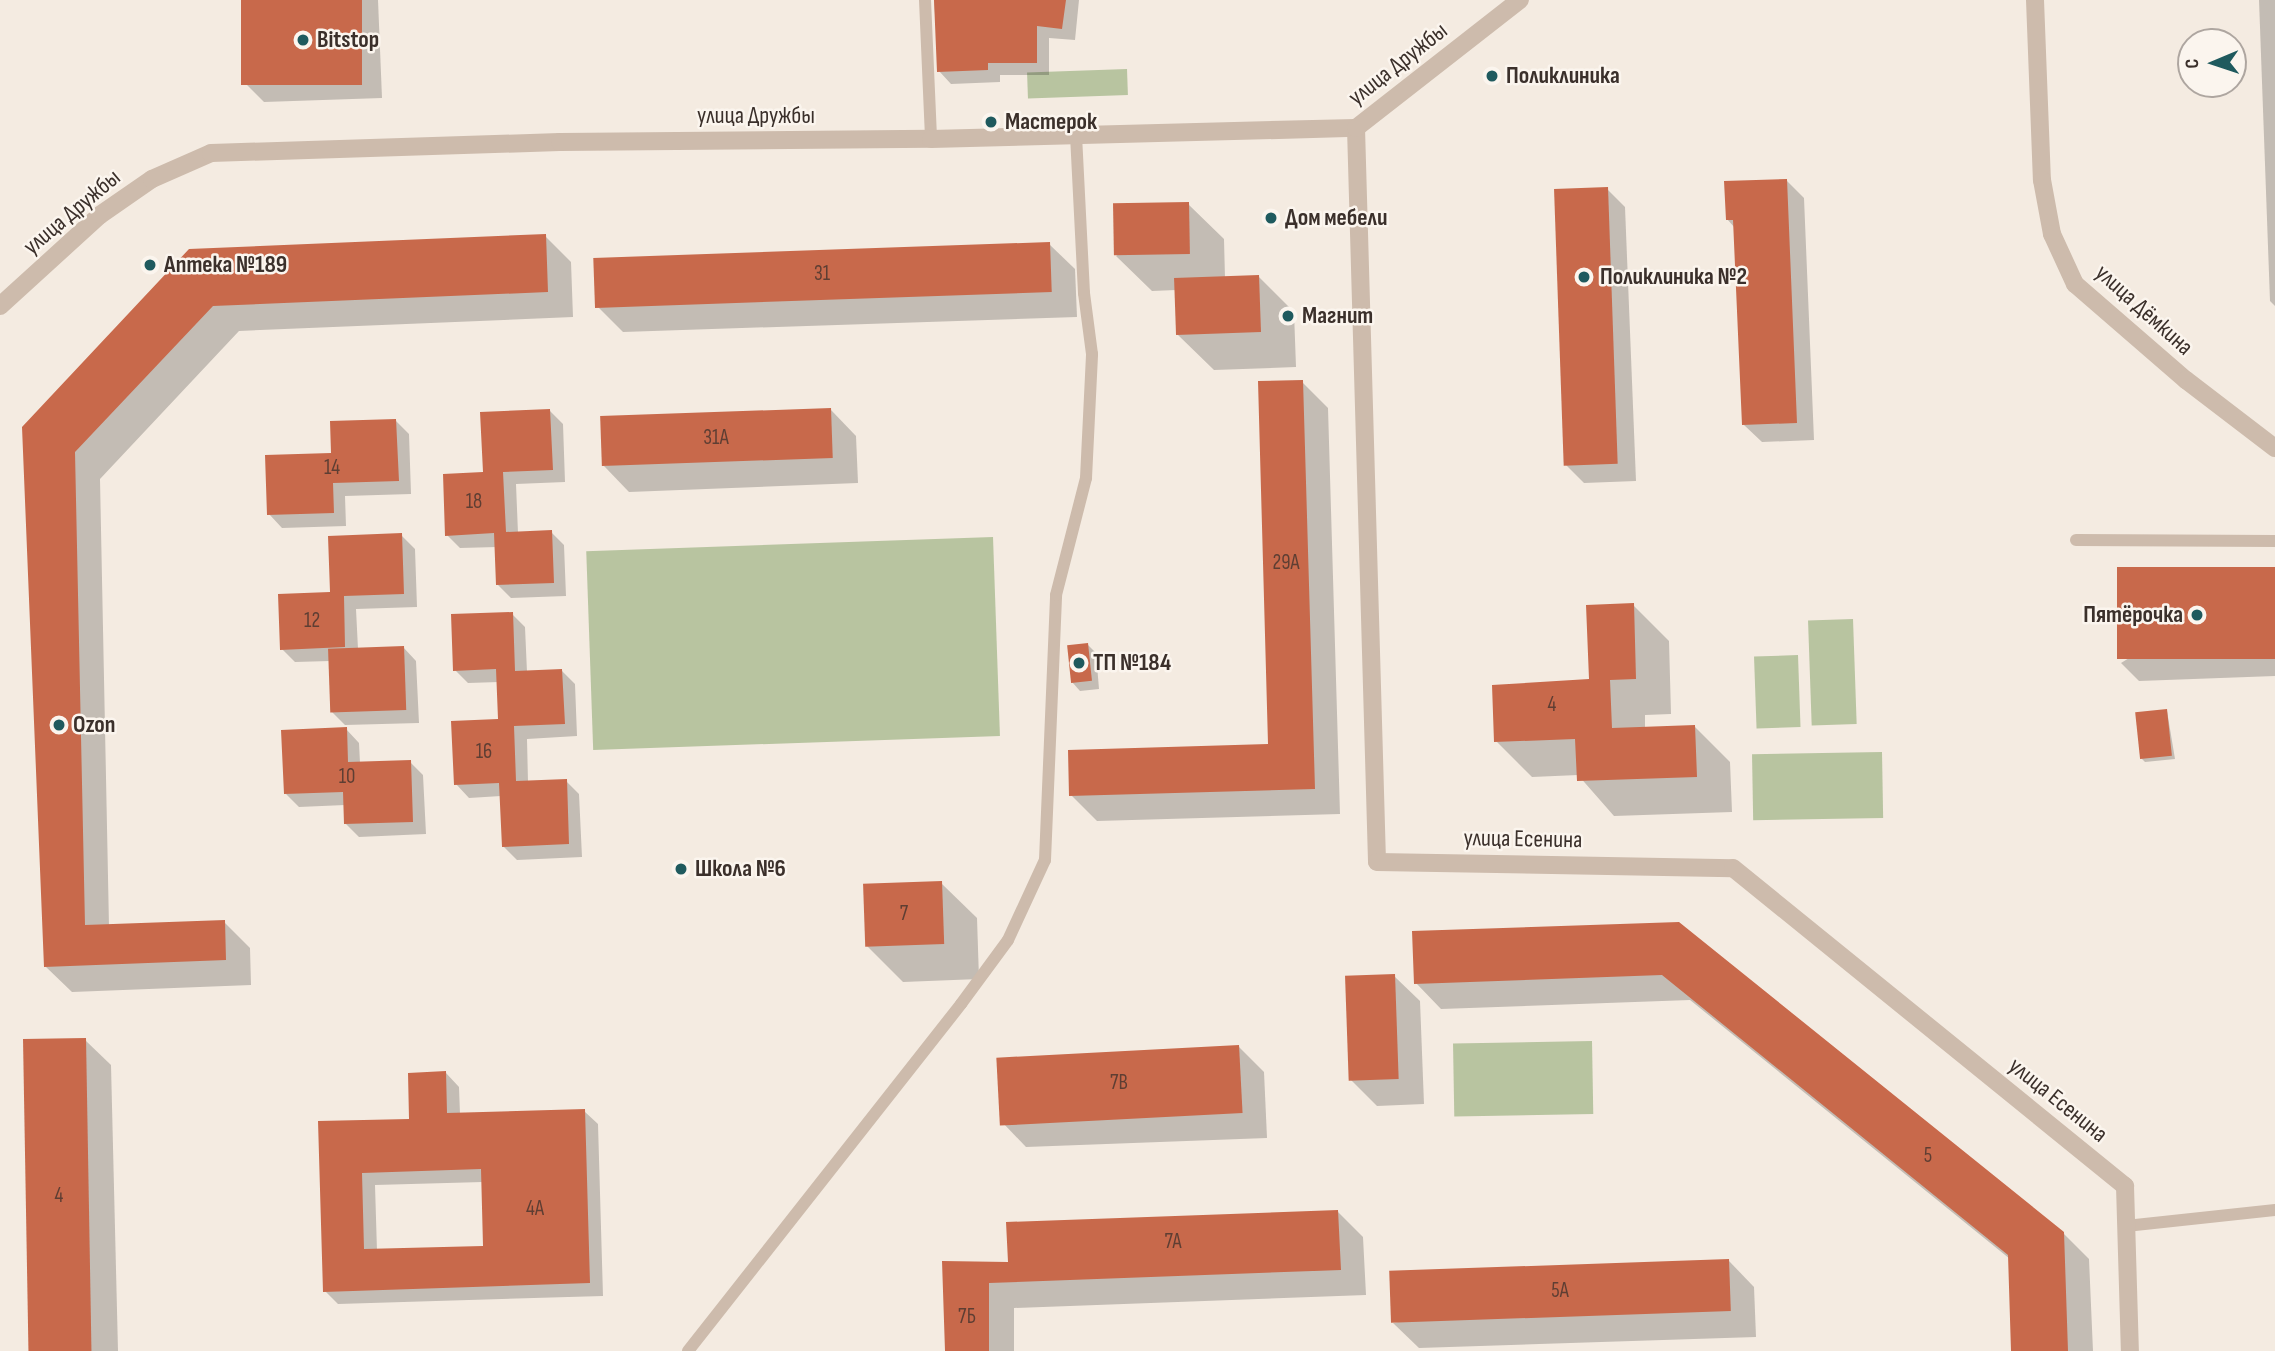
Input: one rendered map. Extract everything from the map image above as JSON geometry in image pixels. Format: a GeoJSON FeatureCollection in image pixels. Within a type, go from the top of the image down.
{"type":"FeatureCollection","features":[{"type":"Feature","properties":{"kind":"street","name":"улица Дружбы"},"geometry":{"type":"LineString","coordinates":[[0,306],[100,215],[152,178],[211,153],[560,142],[1076,137],[1356,128],[1520,0]]}},
{"type":"Feature","properties":{"kind":"street","name":"улица Дёмкина"},"geometry":{"type":"LineString","coordinates":[[2035,0],[2042,180],[2052,234],[2075,284],[2186,380],[2275,448]]}},
{"type":"Feature","properties":{"kind":"street","name":"улица Есенина"},"geometry":{"type":"LineString","coordinates":[[1356,128],[1377,862],[1733,868],[2125,1186],[2130,1351]]}},
{"type":"Feature","properties":{"kind":"lane"},"geometry":{"type":"LineString","coordinates":[[925,0],[931,139]]}},
{"type":"Feature","properties":{"kind":"lane"},"geometry":{"type":"LineString","coordinates":[[688,1351],[961,1004],[1008,940],[1045,860],[1056,595],[1086,478],[1092,354],[1084,293],[1076,137]]}},
{"type":"Feature","properties":{"kind":"lane"},"geometry":{"type":"LineString","coordinates":[[2076,540],[2275,541]]}},
{"type":"Feature","properties":{"kind":"lane"},"geometry":{"type":"LineString","coordinates":[[2126,1226],[2275,1210]]}},
{"type":"Feature","properties":{"kind":"green space"},"geometry":{"type":"Polygon","coordinates":[[[1127,69],[1128,95],[1028,98],[1027,72],[1127,69]]]}},
{"type":"Feature","properties":{"kind":"green space"},"geometry":{"type":"Polygon","coordinates":[[[993,537],[1000,736],[593,750],[586,551],[993,537]]]}},
{"type":"Feature","properties":{"kind":"green space"},"geometry":{"type":"Polygon","coordinates":[[[1853,619],[1857,724],[1812,726],[1808,621],[1853,619]]]}},
{"type":"Feature","properties":{"kind":"green space"},"geometry":{"type":"Polygon","coordinates":[[[1798,655],[1801,727],[1757,728],[1754,657],[1798,655]]]}},
{"type":"Feature","properties":{"kind":"green space"},"geometry":{"type":"Polygon","coordinates":[[[1882,752],[1883,818],[1753,820],[1752,754],[1882,752]]]}},
{"type":"Feature","properties":{"kind":"green space"},"geometry":{"type":"Polygon","coordinates":[[[1592,1041],[1593,1114],[1454,1116],[1453,1043],[1592,1041]]]}},
{"type":"Feature","properties":{"kind":"building","name":"Bitstop"},"geometry":{"type":"Polygon","coordinates":[[[241,0],[362,0],[362,85],[241,85],[241,0]]]}},
{"type":"Feature","properties":{"kind":"building"},"geometry":{"type":"Polygon","coordinates":[[[934,0],[1066,0],[1062,29],[1037,26],[1037,63],[988,63],[988,70],[937,72],[934,0]]]}},
{"type":"Feature","properties":{"kind":"building"},"geometry":{"type":"Polygon","coordinates":[[[1787,179],[1797,423],[1742,425],[1733,220],[1726,220],[1724,181],[1787,179]]]}},
{"type":"Feature","properties":{"kind":"building","name":"Поликлиника №2"},"geometry":{"type":"Polygon","coordinates":[[[1608,187],[1618,464],[1564,466],[1554,189],[1608,187]]]}},
{"type":"Feature","properties":{"kind":"building"},"geometry":{"type":"Polygon","coordinates":[[[1189,202],[1190,254],[1114,255],[1113,203],[1189,202]]]}},
{"type":"Feature","properties":{"kind":"building"},"geometry":{"type":"Polygon","coordinates":[[[546,234],[548,292],[213,306],[75,452],[85,925],[225,920],[226,960],[44,967],[22,427],[189,249],[546,234]]]}},
{"type":"Feature","properties":{"kind":"building"},"geometry":{"type":"Polygon","coordinates":[[[1050,242],[1052,292],[595,308],[593,258],[1050,242]]]}},
{"type":"Feature","properties":{"kind":"building"},"geometry":{"type":"Polygon","coordinates":[[[1259,275],[1261,332],[1176,335],[1174,278],[1259,275]]]}},
{"type":"Feature","properties":{"kind":"building"},"geometry":{"type":"Polygon","coordinates":[[[1303,380],[1315,789],[1069,796],[1068,750],[1268,744],[1258,381],[1303,380]]]}},
{"type":"Feature","properties":{"kind":"building"},"geometry":{"type":"Polygon","coordinates":[[[831,408],[833,458],[602,466],[600,416],[831,408]]]}},
{"type":"Feature","properties":{"kind":"building"},"geometry":{"type":"Polygon","coordinates":[[[550,409],[553,470],[503,472],[506,532],[552,530],[554,583],[496,585],[494,533],[445,536],[443,474],[483,472],[480,412],[550,409]]]}},
{"type":"Feature","properties":{"kind":"building"},"geometry":{"type":"Polygon","coordinates":[[[396,419],[399,481],[333,483],[334,513],[267,515],[265,455],[331,453],[330,421],[396,419]]]}},
{"type":"Feature","properties":{"kind":"building"},"geometry":{"type":"Polygon","coordinates":[[[402,533],[404,594],[344,596],[345,647],[280,650],[278,594],[330,592],[328,536],[402,533]]]}},
{"type":"Feature","properties":{"kind":"building","name":"Пятёрочка"},"geometry":{"type":"Polygon","coordinates":[[[2117,567],[2275,567],[2275,659],[2117,659],[2117,567]]]}},
{"type":"Feature","properties":{"kind":"building"},"geometry":{"type":"Polygon","coordinates":[[[1634,603],[1636,679],[1610,680],[1612,728],[1695,725],[1697,777],[1577,781],[1575,739],[1494,742],[1492,685],[1589,679],[1586,605],[1634,603]]]}},
{"type":"Feature","properties":{"kind":"building"},"geometry":{"type":"Polygon","coordinates":[[[513,612],[515,671],[562,669],[565,724],[514,726],[516,781],[567,779],[569,844],[502,847],[499,783],[454,785],[451,721],[498,719],[496,669],[453,671],[451,614],[513,612]]]}},
{"type":"Feature","properties":{"kind":"building","name":"ТП №184"},"geometry":{"type":"Polygon","coordinates":[[[1088,643],[1092,681],[1071,683],[1067,645],[1088,643]]]}},
{"type":"Feature","properties":{"kind":"building"},"geometry":{"type":"Polygon","coordinates":[[[404,646],[406,710],[330,713],[328,649],[404,646]]]}},
{"type":"Feature","properties":{"kind":"building"},"geometry":{"type":"Polygon","coordinates":[[[2167,709],[2172,756],[2140,759],[2135,712],[2167,709]]]}},
{"type":"Feature","properties":{"kind":"building"},"geometry":{"type":"Polygon","coordinates":[[[347,727],[348,762],[411,760],[413,822],[344,824],[343,792],[284,794],[281,730],[347,727]]]}},
{"type":"Feature","properties":{"kind":"building"},"geometry":{"type":"Polygon","coordinates":[[[942,881],[944,944],[865,947],[863,884],[942,881]]]}},
{"type":"Feature","properties":{"kind":"building"},"geometry":{"type":"Polygon","coordinates":[[[1679,922],[2064,1232],[2068,1351],[2011,1351],[2008,1255],[1662,975],[1414,984],[1412,931],[1679,922]]]}},
{"type":"Feature","properties":{"kind":"building"},"geometry":{"type":"Polygon","coordinates":[[[1395,974],[1399,1079],[1349,1081],[1345,976],[1395,974]]]}},
{"type":"Feature","properties":{"kind":"building"},"geometry":{"type":"Polygon","coordinates":[[[86,1038],[91,1351],[28,1351],[23,1039],[86,1038]]]}},
{"type":"Feature","properties":{"kind":"building"},"geometry":{"type":"Polygon","coordinates":[[[1239,1045],[1243,1113],[1000,1126],[996,1058],[1239,1045]]]}},
{"type":"Feature","properties":{"kind":"building"},"geometry":{"type":"Polygon","coordinates":[[[446,1071],[447,1113],[585,1109],[590,1283],[323,1292],[318,1121],[409,1119],[408,1073],[446,1071]],[[481,1169],[362,1173],[364,1249],[483,1246],[481,1169]]]}},
{"type":"Feature","properties":{"kind":"building"},"geometry":{"type":"Polygon","coordinates":[[[1338,1210],[1341,1270],[989,1283],[989,1351],[945,1351],[942,1261],[1008,1262],[1006,1222],[1338,1210]]]}},
{"type":"Feature","properties":{"kind":"building"},"geometry":{"type":"Polygon","coordinates":[[[1729,1259],[1731,1311],[1391,1323],[1389,1271],[1729,1259]]]}},
{"type":"Feature","properties":{"kind":"place","name":"Bitstop"},"geometry":{"type":"Point","coordinates":[303,40]}},
{"type":"Feature","properties":{"kind":"place","name":"Поликлиника"},"geometry":{"type":"Point","coordinates":[1492,76]}},
{"type":"Feature","properties":{"kind":"place","name":"Мастерок"},"geometry":{"type":"Point","coordinates":[991,122]}},
{"type":"Feature","properties":{"kind":"place","name":"Дом мебели"},"geometry":{"type":"Point","coordinates":[1271,218]}},
{"type":"Feature","properties":{"kind":"place","name":"Аптека №189"},"geometry":{"type":"Point","coordinates":[150,265]}},
{"type":"Feature","properties":{"kind":"place","name":"Поликлиника №2"},"geometry":{"type":"Point","coordinates":[1584,277]}},
{"type":"Feature","properties":{"kind":"place","name":"Магнит"},"geometry":{"type":"Point","coordinates":[1288,316]}},
{"type":"Feature","properties":{"kind":"place","name":"Пятёрочка"},"geometry":{"type":"Point","coordinates":[2197,615]}},
{"type":"Feature","properties":{"kind":"place","name":"ТП №184"},"geometry":{"type":"Point","coordinates":[1079,663]}},
{"type":"Feature","properties":{"kind":"place","name":"Ozon"},"geometry":{"type":"Point","coordinates":[59,725]}},
{"type":"Feature","properties":{"kind":"place","name":"Школа №6"},"geometry":{"type":"Point","coordinates":[681,869]}}]}
